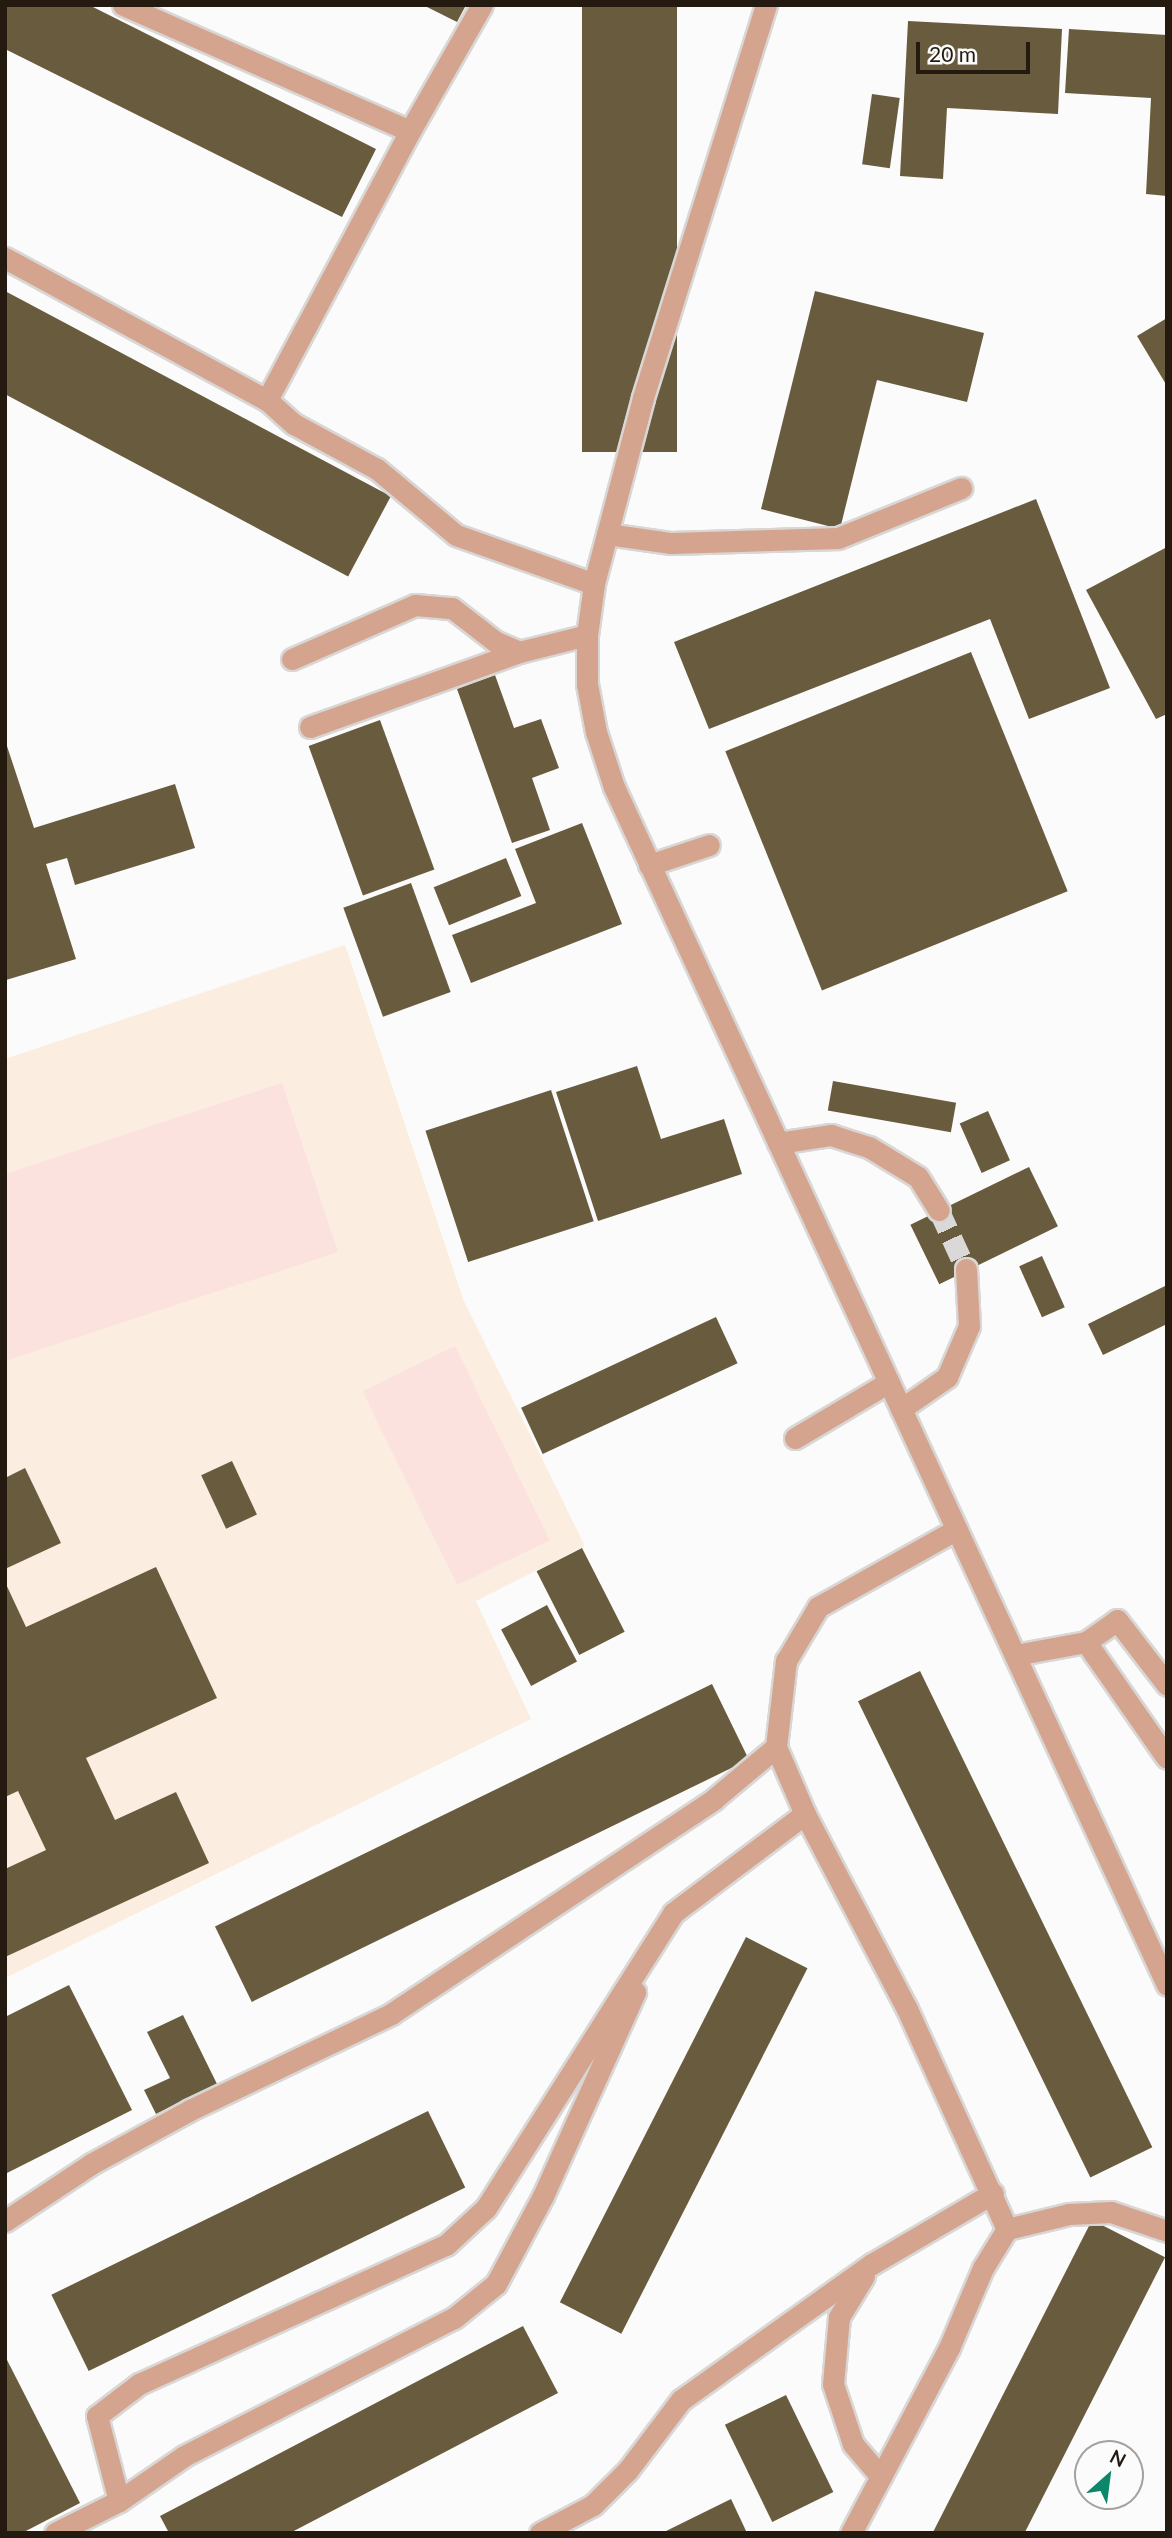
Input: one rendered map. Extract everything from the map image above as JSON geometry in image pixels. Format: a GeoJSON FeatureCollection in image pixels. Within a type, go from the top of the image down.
{"type":"FeatureCollection","features":[{"type":"Feature","properties":{"kind":"street"},"geometry":{"type":"LineString","coordinates":[[123,5],[410,131]]}},
{"type":"Feature","properties":{"kind":"street"},"geometry":{"type":"LineString","coordinates":[[267,400],[410,131],[482,5]]}},
{"type":"Feature","properties":{"kind":"street"},"geometry":{"type":"LineString","coordinates":[[766,5],[643,398],[594,584],[587,635],[587,684],[596,732],[614,787],[649,865],[1167,1985]]}},
{"type":"Feature","properties":{"kind":"street"},"geometry":{"type":"LineString","coordinates":[[5,258],[267,400],[294,424],[377,469],[456,535],[594,584]]}},
{"type":"Feature","properties":{"kind":"street"},"geometry":{"type":"LineString","coordinates":[[607,534],[671,543],[838,538],[961,488]]}},
{"type":"Feature","properties":{"kind":"street"},"geometry":{"type":"LineString","coordinates":[[292,659],[415,605],[452,607],[496,642],[519,652]]}},
{"type":"Feature","properties":{"kind":"street"},"geometry":{"type":"LineString","coordinates":[[310,727],[519,652],[587,635]]}},
{"type":"Feature","properties":{"kind":"street"},"geometry":{"type":"LineString","coordinates":[[649,865],[709,845]]}},
{"type":"Feature","properties":{"kind":"street"},"geometry":{"type":"LineString","coordinates":[[778,1143],[831,1135],[869,1147],[918,1177],[939,1210]]}},
{"type":"Feature","properties":{"kind":"street"},"geometry":{"type":"LineString","coordinates":[[901,1409],[947,1377],[969,1326],[966,1269]]}},
{"type":"Feature","properties":{"kind":"street"},"geometry":{"type":"LineString","coordinates":[[795,1438],[889,1382]]}},
{"type":"Feature","properties":{"kind":"street"},"geometry":{"type":"LineString","coordinates":[[957,1529],[818,1607],[786,1661],[776,1747],[805,1814],[907,2009],[993,2193],[1007,2229]]}},
{"type":"Feature","properties":{"kind":"street"},"geometry":{"type":"LineString","coordinates":[[1015,1655],[1086,1642],[1117,1620],[1167,1685]]}},
{"type":"Feature","properties":{"kind":"street"},"geometry":{"type":"LineString","coordinates":[[1086,1642],[1167,1758]]}},
{"type":"Feature","properties":{"kind":"street"},"geometry":{"type":"LineString","coordinates":[[5,2221],[91,2164],[190,2110],[391,2014],[714,1798],[776,1747]]}},
{"type":"Feature","properties":{"kind":"street"},"geometry":{"type":"LineString","coordinates":[[119,2501],[97,2416],[139,2384],[446,2245],[486,2208],[673,1913],[805,1814]]}},
{"type":"Feature","properties":{"kind":"street"},"geometry":{"type":"LineString","coordinates":[[55,2533],[119,2501],[184,2456],[454,2318],[496,2284],[543,2196],[673,1913]]}},
{"type":"Feature","properties":{"kind":"street"},"geometry":{"type":"LineString","coordinates":[[540,2533],[593,2505],[628,2470],[681,2400],[872,2264],[993,2193]]}},
{"type":"Feature","properties":{"kind":"street"},"geometry":{"type":"LineString","coordinates":[[851,2533],[949,2348],[983,2268],[1007,2229],[1069,2214],[1111,2212],[1167,2231]]}},
{"type":"Feature","properties":{"kind":"street"},"geometry":{"type":"LineString","coordinates":[[872,2264],[839,2317],[833,2384],[853,2444],[881,2477]]}},
{"type":"Feature","properties":{"kind":"shaded area"},"geometry":{"type":"Polygon","coordinates":[[[345,945],[463,1299],[585,1546],[476,1601],[531,1719],[5,1978],[5,1059],[345,945]]]}},
{"type":"Feature","properties":{"kind":"shaded area"},"geometry":{"type":"Polygon","coordinates":[[[282,1083],[338,1252],[5,1361],[5,1174],[282,1083]]]}},
{"type":"Feature","properties":{"kind":"shaded area"},"geometry":{"type":"Polygon","coordinates":[[[455,1346],[550,1540],[457,1585],[362,1391],[455,1346]]]}},
{"type":"Feature","properties":{"kind":"building"},"geometry":{"type":"Polygon","coordinates":[[[5,5],[89,5],[376,149],[342,217],[5,49],[5,5]]]}},
{"type":"Feature","properties":{"kind":"building"},"geometry":{"type":"Polygon","coordinates":[[[423,5],[466,5],[457,22],[423,5]]]}},
{"type":"Feature","properties":{"kind":"building"},"geometry":{"type":"Polygon","coordinates":[[[582,5],[677,5],[677,452],[582,452],[582,5]]]}},
{"type":"Feature","properties":{"kind":"building"},"geometry":{"type":"Polygon","coordinates":[[[908,21],[1062,29],[1058,114],[947,108],[943,179],[900,176],[908,21]]]}},
{"type":"Feature","properties":{"kind":"building"},"geometry":{"type":"Polygon","coordinates":[[[1069,29],[1167,35],[1167,196],[1146,194],[1151,98],[1065,93],[1069,29]]]}},
{"type":"Feature","properties":{"kind":"building"},"geometry":{"type":"Polygon","coordinates":[[[872,94],[900,98],[890,168],[862,164],[872,94]]]}},
{"type":"Feature","properties":{"kind":"building"},"geometry":{"type":"Polygon","coordinates":[[[5,291],[391,496],[348,577],[5,394],[5,291]]]}},
{"type":"Feature","properties":{"kind":"building"},"geometry":{"type":"Polygon","coordinates":[[[815,291],[984,333],[967,402],[877,380],[840,529],[761,509],[815,291]]]}},
{"type":"Feature","properties":{"kind":"building"},"geometry":{"type":"Polygon","coordinates":[[[1167,318],[1167,386],[1137,336],[1167,318]]]}},
{"type":"Feature","properties":{"kind":"building"},"geometry":{"type":"Polygon","coordinates":[[[1036,499],[1110,688],[1029,719],[990,619],[709,729],[674,642],[1036,499]]]}},
{"type":"Feature","properties":{"kind":"building"},"geometry":{"type":"Polygon","coordinates":[[[1167,547],[1167,714],[1156,719],[1086,590],[1167,547]]]}},
{"type":"Feature","properties":{"kind":"building"},"geometry":{"type":"Polygon","coordinates":[[[971,652],[1068,891],[822,990],[725,751],[971,652]]]}},
{"type":"Feature","properties":{"kind":"building"},"geometry":{"type":"Polygon","coordinates":[[[495,675],[514,728],[541,719],[559,768],[532,778],[550,830],[512,843],[457,689],[495,675]]]}},
{"type":"Feature","properties":{"kind":"building"},"geometry":{"type":"Polygon","coordinates":[[[380,720],[434,869],[363,895],[309,746],[380,720]]]}},
{"type":"Feature","properties":{"kind":"building"},"geometry":{"type":"Polygon","coordinates":[[[5,740],[34,828],[175,784],[195,848],[75,885],[67,858],[46,864],[76,959],[6,980],[5,740]]]}},
{"type":"Feature","properties":{"kind":"building"},"geometry":{"type":"Polygon","coordinates":[[[582,823],[622,924],[471,983],[452,935],[536,903],[515,849],[582,823]]]}},
{"type":"Feature","properties":{"kind":"building"},"geometry":{"type":"Polygon","coordinates":[[[506,858],[521,896],[449,925],[434,887],[506,858]]]}},
{"type":"Feature","properties":{"kind":"building"},"geometry":{"type":"Polygon","coordinates":[[[411,883],[451,992],[383,1017],[343,908],[411,883]]]}},
{"type":"Feature","properties":{"kind":"building"},"geometry":{"type":"Polygon","coordinates":[[[637,1066],[661,1139],[724,1119],[742,1174],[598,1221],[556,1092],[637,1066]]]}},
{"type":"Feature","properties":{"kind":"building"},"geometry":{"type":"Polygon","coordinates":[[[833,1081],[956,1103],[951,1132],[828,1111],[833,1081]]]}},
{"type":"Feature","properties":{"kind":"building"},"geometry":{"type":"Polygon","coordinates":[[[551,1090],[594,1221],[468,1262],[425,1131],[551,1090]]]}},
{"type":"Feature","properties":{"kind":"building"},"geometry":{"type":"Polygon","coordinates":[[[988,1111],[1010,1160],[982,1173],[960,1124],[988,1111]]]}},
{"type":"Feature","properties":{"kind":"building"},"geometry":{"type":"Polygon","coordinates":[[[1029,1167],[1058,1226],[939,1284],[910,1225],[1029,1167]]]}},
{"type":"Feature","properties":{"kind":"building"},"geometry":{"type":"Polygon","coordinates":[[[1042,1256],[1065,1307],[1042,1317],[1019,1266],[1042,1256]]]}},
{"type":"Feature","properties":{"kind":"building"},"geometry":{"type":"Polygon","coordinates":[[[1167,1285],[1167,1324],[1103,1355],[1088,1324],[1167,1285]]]}},
{"type":"Feature","properties":{"kind":"building"},"geometry":{"type":"Polygon","coordinates":[[[716,1317],[738,1363],[543,1454],[521,1408],[716,1317]]]}},
{"type":"Feature","properties":{"kind":"building"},"geometry":{"type":"Polygon","coordinates":[[[232,1461],[257,1514],[226,1529],[201,1475],[232,1461]]]}},
{"type":"Feature","properties":{"kind":"building"},"geometry":{"type":"Polygon","coordinates":[[[25,1468],[61,1543],[5,1569],[5,1478],[25,1468]]]}},
{"type":"Feature","properties":{"kind":"building"},"geometry":{"type":"Polygon","coordinates":[[[582,1548],[625,1632],[579,1655],[537,1571],[582,1548]]]}},
{"type":"Feature","properties":{"kind":"building"},"geometry":{"type":"Polygon","coordinates":[[[156,1567],[217,1698],[86,1758],[115,1820],[176,1792],[209,1863],[5,1957],[5,1869],[46,1850],[18,1791],[5,1797],[5,1582],[26,1627],[156,1567]]]}},
{"type":"Feature","properties":{"kind":"building"},"geometry":{"type":"Polygon","coordinates":[[[547,1605],[577,1662],[531,1686],[501,1629],[547,1605]]]}},
{"type":"Feature","properties":{"kind":"building"},"geometry":{"type":"Polygon","coordinates":[[[920,1671],[1152,2147],[1090,2178],[858,1701],[920,1671]]]}},
{"type":"Feature","properties":{"kind":"building"},"geometry":{"type":"Polygon","coordinates":[[[712,1684],[749,1759],[252,2002],[215,1926],[712,1684]]]}},
{"type":"Feature","properties":{"kind":"building"},"geometry":{"type":"Polygon","coordinates":[[[746,1937],[807,1968],[621,2334],[560,2302],[746,1937]]]}},
{"type":"Feature","properties":{"kind":"building"},"geometry":{"type":"Polygon","coordinates":[[[69,1985],[132,2110],[5,2174],[5,2017],[69,1985]]]}},
{"type":"Feature","properties":{"kind":"building"},"geometry":{"type":"Polygon","coordinates":[[[183,2015],[217,2084],[156,2114],[144,2090],[170,2078],[147,2032],[183,2015]]]}},
{"type":"Feature","properties":{"kind":"building"},"geometry":{"type":"Polygon","coordinates":[[[428,2111],[465,2187],[89,2371],[51,2295],[428,2111]]]}},
{"type":"Feature","properties":{"kind":"building"},"geometry":{"type":"Polygon","coordinates":[[[1092,2220],[1165,2257],[1025,2533],[933,2533],[1092,2220]]]}},
{"type":"Feature","properties":{"kind":"building"},"geometry":{"type":"Polygon","coordinates":[[[523,2326],[558,2393],[290,2533],[169,2533],[160,2516],[523,2326]]]}},
{"type":"Feature","properties":{"kind":"building"},"geometry":{"type":"Polygon","coordinates":[[[5,2356],[80,2503],[22,2533],[5,2533],[5,2356]]]}},
{"type":"Feature","properties":{"kind":"building"},"geometry":{"type":"Polygon","coordinates":[[[786,2395],[833,2492],[772,2522],[725,2425],[786,2395]]]}},
{"type":"Feature","properties":{"kind":"building"},"geometry":{"type":"Polygon","coordinates":[[[731,2499],[747,2533],[662,2533],[731,2499]]]}},
{"type":"Feature","properties":{"kind":"tunnel"},"geometry":{"type":"LineString","coordinates":[[939,1210],[966,1269]]}}]}
